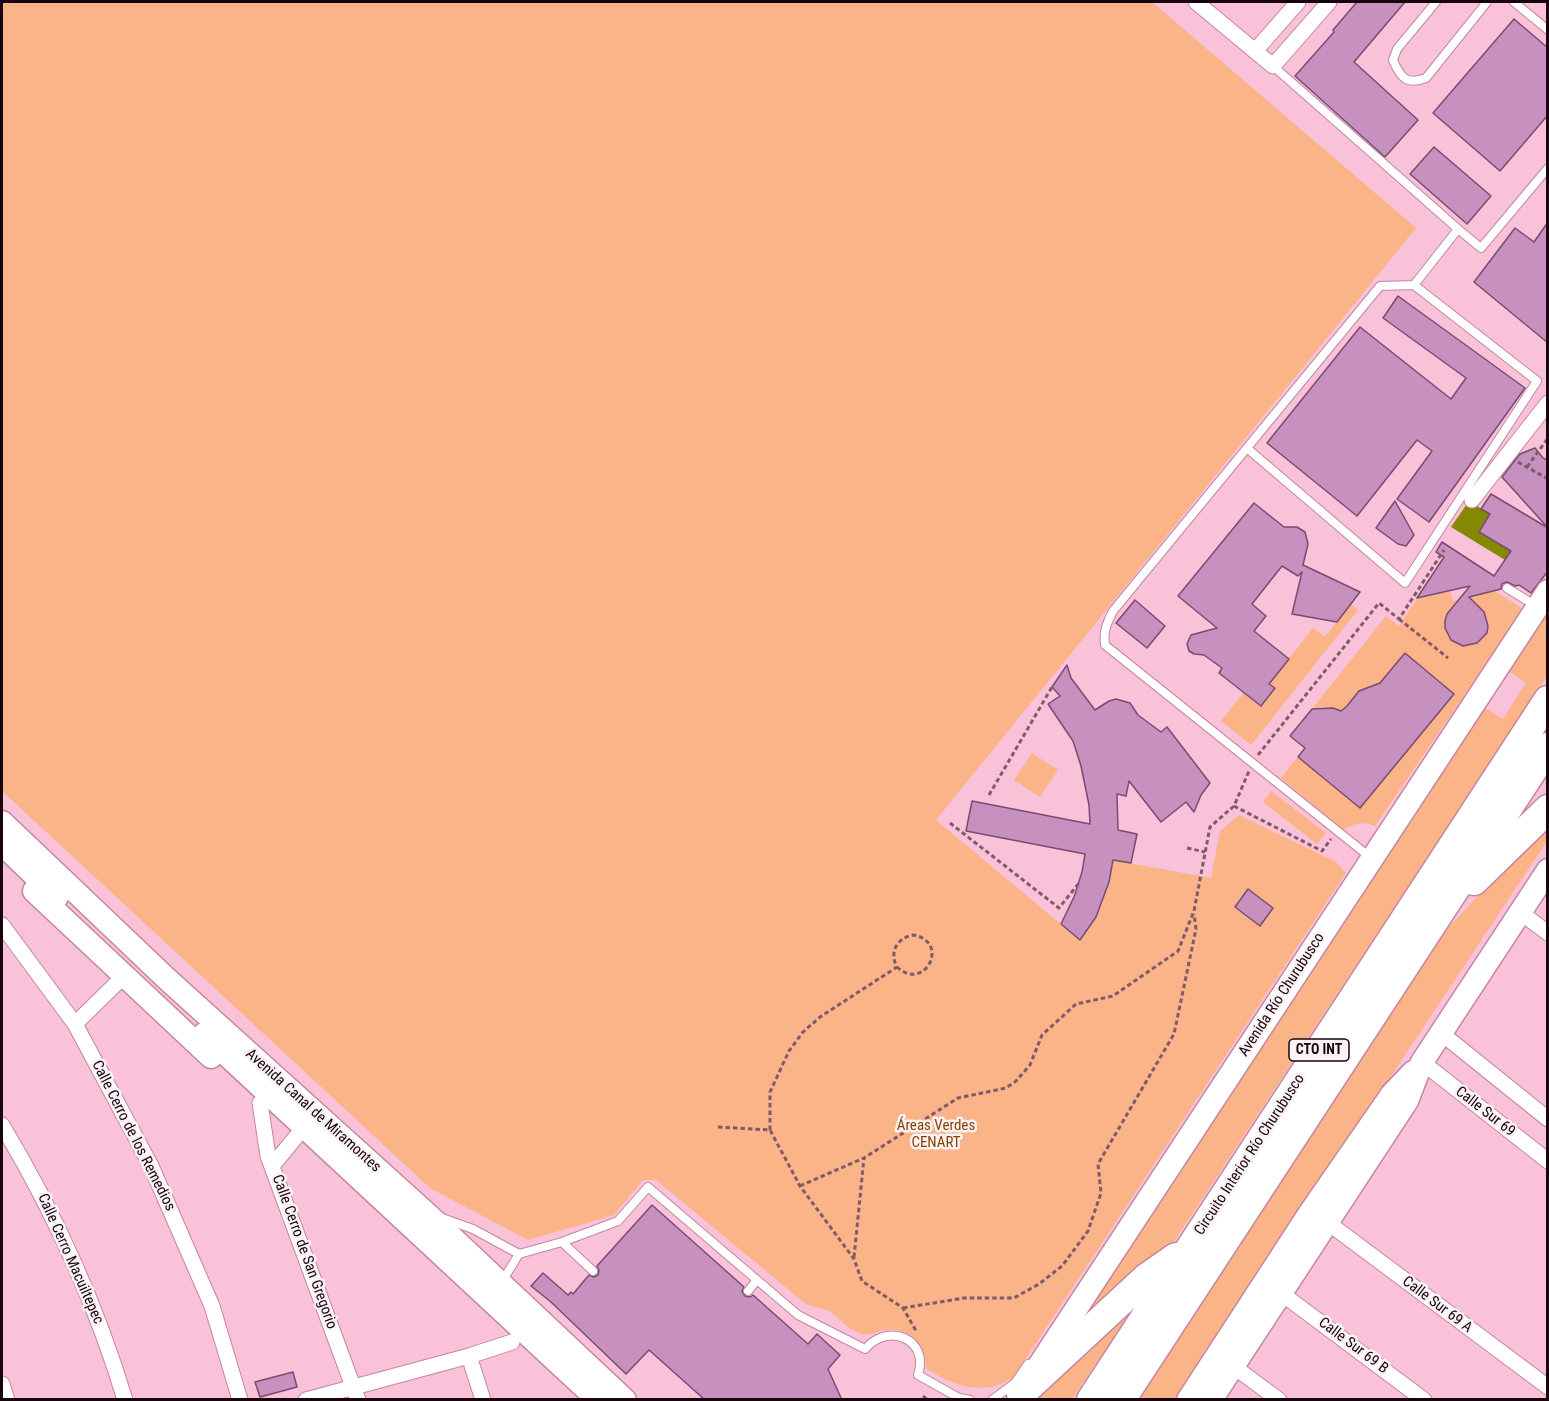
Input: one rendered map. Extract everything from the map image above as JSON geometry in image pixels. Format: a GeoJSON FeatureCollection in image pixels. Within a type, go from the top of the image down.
{"type":"FeatureCollection","features":[{"type":"Feature","properties":{"kind":"highway","name":"Circuito Interior Río Churubusco"},"geometry":{"type":"LineString","coordinates":[[1091,1400],[1548,700]]}},
{"type":"Feature","properties":{"kind":"highway","name":"Circuito Interior Río Churubusco"},"geometry":{"type":"LineString","coordinates":[[1120,1400],[1548,747]]}},
{"type":"Feature","properties":{"kind":"highway"},"geometry":{"type":"LineString","coordinates":[[1430,925],[1548,809]]}},
{"type":"Feature","properties":{"kind":"highway"},"geometry":{"type":"LineString","coordinates":[[1019,1397],[1146,1278],[1188,1250]]}},
{"type":"Feature","properties":{"kind":"main road","name":"Avenida Río Churubusco"},"geometry":{"type":"LineString","coordinates":[[1019,1397],[1542,599]]}},
{"type":"Feature","properties":{"kind":"main road","name":"Avenida Canal de Miramontes"},"geometry":{"type":"LineString","coordinates":[[2,822],[167,979],[426,1213],[625,1400]]}},
{"type":"Feature","properties":{"kind":"main road","name":"Avenida Canal de Miramontes"},"geometry":{"type":"LineString","coordinates":[[2,844],[598,1400]]}},
{"type":"Feature","properties":{"kind":"main road","name":"Avenida Canal de Miramontes"},"geometry":{"type":"LineString","coordinates":[[2,862],[575,1400]]}},
{"type":"Feature","properties":{"kind":"main road"},"geometry":{"type":"LineString","coordinates":[[1211,1400],[1281,1293],[1318,1218],[1392,1094],[1422,1062],[1548,870]]}},
{"type":"Feature","properties":{"kind":"main road"},"geometry":{"type":"LineString","coordinates":[[1188,1400],[1318,1218]]}},
{"type":"Feature","properties":{"kind":"main road"},"geometry":{"type":"LineString","coordinates":[[459,1272],[478,1297],[491,1320]]}},
{"type":"Feature","properties":{"kind":"street"},"geometry":{"type":"LineString","coordinates":[[1196,2],[1273,66],[1329,2]]}},
{"type":"Feature","properties":{"kind":"street"},"geometry":{"type":"LineString","coordinates":[[1255,51],[1298,2]]}},
{"type":"Feature","properties":{"kind":"street"},"geometry":{"type":"LineString","coordinates":[[1472,500],[1548,403]]}},
{"type":"Feature","properties":{"kind":"street"},"geometry":{"type":"LineString","coordinates":[[1520,912],[1548,933]]}},
{"type":"Feature","properties":{"kind":"street","name":"Calle Cerro de los Remedios"},"geometry":{"type":"LineString","coordinates":[[2,925],[75,1024],[152,1166],[212,1306],[240,1400]]}},
{"type":"Feature","properties":{"kind":"street"},"geometry":{"type":"LineString","coordinates":[[75,1024],[124,976]]}},
{"type":"Feature","properties":{"kind":"street"},"geometry":{"type":"LineString","coordinates":[[1441,1033],[1548,1119]]}},
{"type":"Feature","properties":{"kind":"street","name":"Calle Sur 69"},"geometry":{"type":"LineString","coordinates":[[1422,1062],[1548,1161]]}},
{"type":"Feature","properties":{"kind":"street","name":"Calle Cerro de San Gregorio"},"geometry":{"type":"LineString","coordinates":[[260,1103],[268,1156],[356,1393]]}},
{"type":"Feature","properties":{"kind":"street","name":"Calle Cerro Macuiltepec"},"geometry":{"type":"LineString","coordinates":[[2,1125],[29,1171],[69,1250],[110,1351],[125,1400]]}},
{"type":"Feature","properties":{"kind":"street"},"geometry":{"type":"LineString","coordinates":[[272,1166],[296,1137]]}},
{"type":"Feature","properties":{"kind":"street","name":"Calle Sur 69 A"},"geometry":{"type":"LineString","coordinates":[[1318,1218],[1548,1387]]}},
{"type":"Feature","properties":{"kind":"street","name":"Calle Sur 69 B"},"geometry":{"type":"LineString","coordinates":[[1281,1293],[1424,1400]]}},
{"type":"Feature","properties":{"kind":"street"},"geometry":{"type":"LineString","coordinates":[[306,1400],[356,1393],[512,1342]]}},
{"type":"Feature","properties":{"kind":"street"},"geometry":{"type":"LineString","coordinates":[[469,1356],[483,1400]]}},
{"type":"Feature","properties":{"kind":"street"},"geometry":{"type":"LineString","coordinates":[[1233,1366],[1280,1400]]}},
{"type":"Feature","properties":{"kind":"street"},"geometry":{"type":"LineString","coordinates":[[2,1384],[7,1400]]}},
{"type":"Feature","properties":{"kind":"lane"},"geometry":{"type":"LineString","coordinates":[[1436,2],[1397,50],[1393,60],[1405,80],[1415,82],[1426,78],[1487,2]]}},
{"type":"Feature","properties":{"kind":"lane"},"geometry":{"type":"LineString","coordinates":[[1514,2],[1548,30]]}},
{"type":"Feature","properties":{"kind":"lane"},"geometry":{"type":"LineString","coordinates":[[1273,66],[1481,249],[1548,168]]}},
{"type":"Feature","properties":{"kind":"lane"},"geometry":{"type":"LineString","coordinates":[[1414,285],[1458,228]]}},
{"type":"Feature","properties":{"kind":"lane"},"geometry":{"type":"LineString","coordinates":[[1248,449],[1405,583],[1537,381],[1414,285],[1380,286],[1113,611],[1106,625],[1105,645],[1372,858]]}},
{"type":"Feature","properties":{"kind":"lane"},"geometry":{"type":"LineString","coordinates":[[1507,588],[1542,599]]}},
{"type":"Feature","properties":{"kind":"lane"},"geometry":{"type":"LineString","coordinates":[[500,1284],[519,1254],[562,1242],[618,1221],[648,1187],[798,1315],[865,1349],[877,1338],[892,1335],[902,1337],[915,1347],[921,1363],[918,1375],[959,1398],[970,1400]]}},
{"type":"Feature","properties":{"kind":"lane"},"geometry":{"type":"LineString","coordinates":[[426,1213],[473,1229],[519,1254]]}},
{"type":"Feature","properties":{"kind":"lane"},"geometry":{"type":"LineString","coordinates":[[562,1242],[593,1271]]}},
{"type":"Feature","properties":{"kind":"lane"},"geometry":{"type":"LineString","coordinates":[[1081,1282],[1103,1266]]}},
{"type":"Feature","properties":{"kind":"lane"},"geometry":{"type":"LineString","coordinates":[[748,1290],[757,1280]]}},
{"type":"Feature","properties":{"kind":"lane"},"geometry":{"type":"LineString","coordinates":[[992,1400],[1015,1383],[1035,1353]]}},
{"type":"Feature","properties":{"kind":"path"},"geometry":{"type":"LineString","coordinates":[[1527,467],[1548,438]]}},
{"type":"Feature","properties":{"kind":"path"},"geometry":{"type":"LineString","coordinates":[[1507,455],[1548,479]]}},
{"type":"Feature","properties":{"kind":"path"},"geometry":{"type":"LineString","coordinates":[[1399,619],[1444,550]]}},
{"type":"Feature","properties":{"kind":"path"},"geometry":{"type":"LineString","coordinates":[[800,1186],[864,1158],[958,1098],[1006,1088],[1016,1081],[1030,1065],[1042,1035],[1076,1004],[1113,996],[1178,951],[1194,911],[1210,826],[1234,806],[1252,762],[1378,603],[1448,658]]}},
{"type":"Feature","properties":{"kind":"path"},"geometry":{"type":"LineString","coordinates":[[988,795],[1052,687]]}},
{"type":"Feature","properties":{"kind":"path"},"geometry":{"type":"LineString","coordinates":[[1234,806],[1322,851],[1337,831]]}},
{"type":"Feature","properties":{"kind":"path"},"geometry":{"type":"LineString","coordinates":[[950,823],[1059,908],[1079,883]]}},
{"type":"Feature","properties":{"kind":"path"},"geometry":{"type":"LineString","coordinates":[[1187,848],[1205,852]]}},
{"type":"Feature","properties":{"kind":"path"},"geometry":{"type":"LineString","coordinates":[[903,1308],[964,1298],[1014,1298],[1039,1284],[1062,1266],[1088,1231],[1101,1193],[1098,1164],[1174,1034],[1197,929],[1194,911]]}},
{"type":"Feature","properties":{"kind":"path"},"geometry":{"type":"LineString","coordinates":[[913,935],[927,941],[932,956],[926,969],[911,974],[897,967],[894,951],[902,939],[913,935]]}},
{"type":"Feature","properties":{"kind":"path"},"geometry":{"type":"LineString","coordinates":[[897,967],[820,1017],[803,1032],[789,1051],[770,1092],[770,1130],[800,1186],[854,1259],[862,1281],[903,1308],[915,1329],[915,1347]]}},
{"type":"Feature","properties":{"kind":"path"},"geometry":{"type":"LineString","coordinates":[[718,1127],[770,1130]]}},
{"type":"Feature","properties":{"kind":"path"},"geometry":{"type":"LineString","coordinates":[[854,1259],[864,1158]]}},
{"type":"Feature","properties":{"kind":"path"},"geometry":{"type":"LineString","coordinates":[[923,1396],[928,1400]]}},
{"type":"Feature","properties":{"kind":"green space","name":"Áreas Verdes CENART"},"geometry":{"type":"Polygon","coordinates":[[[2,2],[1152,2],[1416,228],[936,820],[1080,940],[1101,902],[1113,860],[1211,878],[1220,831],[1239,815],[1336,862],[1346,873],[1013,1378],[991,1387],[969,1387],[958,1384],[926,1368],[920,1345],[909,1334],[894,1330],[860,1333],[848,1327],[829,1311],[807,1305],[656,1180],[643,1180],[614,1215],[528,1240],[430,1188],[2,791],[2,2]]]}},
{"type":"Feature","properties":{"kind":"green space"},"geometry":{"type":"Polygon","coordinates":[[[1450,591],[1453,601],[1495,591],[1523,609],[1375,826],[1359,824],[1343,830],[1281,778],[1298,757],[1360,808],[1380,683],[1359,691],[1342,710],[1321,707],[1312,709],[1386,616],[1399,626],[1417,599],[1450,591]]]}},
{"type":"Feature","properties":{"kind":"green space"},"geometry":{"type":"Polygon","coordinates":[[[1351,604],[1358,610],[1251,745],[1221,721],[1244,692],[1261,706],[1275,689],[1269,684],[1313,628],[1325,637],[1351,604]]]}},
{"type":"Feature","properties":{"kind":"green space"},"geometry":{"type":"Polygon","coordinates":[[[1547,612],[1547,676],[1173,1243],[1073,1332],[1485,708],[1503,719],[1526,683],[1508,671],[1547,612]]]}},
{"type":"Feature","properties":{"kind":"green space"},"geometry":{"type":"Polygon","coordinates":[[[1032,753],[1058,770],[1040,797],[1014,780],[1032,753]]]}},
{"type":"Feature","properties":{"kind":"green space"},"geometry":{"type":"Polygon","coordinates":[[[1271,791],[1326,833],[1317,844],[1263,802],[1271,791]]]}},
{"type":"Feature","properties":{"kind":"green space"},"geometry":{"type":"Polygon","coordinates":[[[1547,821],[1547,841],[1177,1399],[1136,1400],[1424,954],[1547,821]]]}},
{"type":"Feature","properties":{"kind":"green space"},"geometry":{"type":"Polygon","coordinates":[[[1148,1287],[1072,1399],[1034,1400],[1148,1287]]]}},
{"type":"Feature","properties":{"kind":"shaded area"},"geometry":{"type":"Polygon","coordinates":[[[1469,501],[1490,514],[1480,532],[1511,551],[1505,560],[1451,527],[1469,501]]]}},
{"type":"Feature","properties":{"kind":"building"},"geometry":{"type":"Polygon","coordinates":[[[1357,2],[1405,2],[1354,62],[1418,120],[1385,157],[1295,76],[1357,2]]]}},
{"type":"Feature","properties":{"kind":"building"},"geometry":{"type":"Polygon","coordinates":[[[1514,19],[1548,48],[1548,115],[1500,171],[1433,113],[1514,19]]]}},
{"type":"Feature","properties":{"kind":"building"},"geometry":{"type":"Polygon","coordinates":[[[1434,147],[1491,196],[1467,224],[1410,174],[1434,147]]]}},
{"type":"Feature","properties":{"kind":"building"},"geometry":{"type":"Polygon","coordinates":[[[1548,222],[1548,343],[1474,282],[1515,228],[1534,242],[1548,222]]]}},
{"type":"Feature","properties":{"kind":"building"},"geometry":{"type":"Polygon","coordinates":[[[1398,296],[1525,388],[1429,522],[1397,499],[1432,451],[1417,440],[1357,516],[1267,443],[1360,327],[1451,399],[1466,378],[1383,318],[1398,296]]]}},
{"type":"Feature","properties":{"kind":"building"},"geometry":{"type":"Polygon","coordinates":[[[1535,448],[1543,458],[1548,460],[1548,528],[1502,477],[1520,454],[1535,448]]]}},
{"type":"Feature","properties":{"kind":"building"},"geometry":{"type":"Polygon","coordinates":[[[1491,494],[1548,528],[1548,571],[1531,593],[1519,585],[1515,586],[1507,582],[1502,584],[1501,589],[1469,597],[1484,612],[1488,626],[1487,633],[1477,643],[1463,646],[1451,640],[1445,628],[1445,621],[1447,614],[1470,586],[1417,598],[1444,557],[1436,552],[1442,542],[1494,576],[1511,551],[1479,532],[1490,514],[1481,509],[1491,494]]]}},
{"type":"Feature","properties":{"kind":"building"},"geometry":{"type":"Polygon","coordinates":[[[1395,501],[1414,535],[1406,546],[1398,544],[1376,528],[1395,501]]]}},
{"type":"Feature","properties":{"kind":"building"},"geometry":{"type":"Polygon","coordinates":[[[1254,503],[1284,527],[1297,527],[1305,532],[1308,544],[1303,565],[1360,592],[1337,622],[1292,614],[1302,572],[1298,576],[1282,566],[1252,604],[1266,616],[1254,631],[1289,659],[1269,684],[1275,688],[1261,706],[1219,673],[1222,668],[1204,655],[1189,651],[1187,644],[1191,635],[1217,628],[1178,596],[1254,503]]]}},
{"type":"Feature","properties":{"kind":"building"},"geometry":{"type":"Polygon","coordinates":[[[1135,600],[1165,626],[1147,648],[1116,623],[1135,600]]]}},
{"type":"Feature","properties":{"kind":"building"},"geometry":{"type":"Polygon","coordinates":[[[1405,653],[1454,694],[1360,808],[1298,757],[1305,748],[1290,736],[1312,709],[1333,708],[1341,711],[1359,691],[1380,683],[1405,653]]]}},
{"type":"Feature","properties":{"kind":"building"},"geometry":{"type":"Polygon","coordinates":[[[1067,665],[1071,678],[1095,710],[1116,699],[1130,703],[1138,715],[1161,732],[1167,727],[1210,783],[1201,795],[1194,812],[1186,802],[1161,822],[1129,781],[1126,796],[1117,794],[1118,830],[1137,834],[1131,863],[1113,860],[1109,882],[1096,917],[1080,940],[1061,924],[1074,897],[1085,854],[966,831],[972,801],[1090,824],[1089,805],[1073,741],[1048,704],[1060,696],[1052,687],[1067,665]]]}},
{"type":"Feature","properties":{"kind":"building"},"geometry":{"type":"Polygon","coordinates":[[[1248,889],[1273,908],[1260,926],[1235,907],[1248,889]]]}},
{"type":"Feature","properties":{"kind":"building"},"geometry":{"type":"Polygon","coordinates":[[[652,1205],[744,1287],[742,1291],[745,1296],[753,1295],[808,1344],[817,1334],[840,1355],[828,1369],[842,1400],[705,1400],[649,1350],[626,1374],[551,1302],[531,1286],[543,1273],[568,1295],[571,1292],[573,1294],[589,1275],[594,1277],[598,1275],[597,1266],[652,1205]]]}},
{"type":"Feature","properties":{"kind":"building"},"geometry":{"type":"Polygon","coordinates":[[[293,1372],[297,1387],[260,1397],[255,1382],[293,1372]]]}}]}
